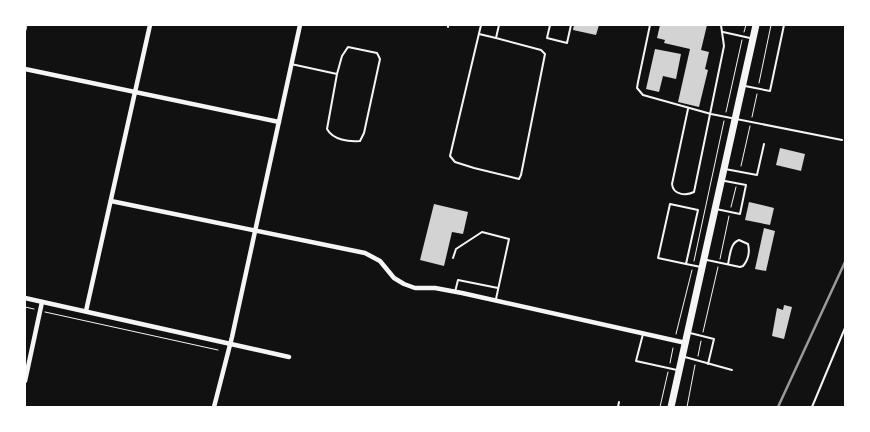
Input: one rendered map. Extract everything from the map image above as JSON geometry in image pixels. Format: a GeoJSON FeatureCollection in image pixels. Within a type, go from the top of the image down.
{"type":"FeatureCollection","features":[{"type":"Feature","properties":{"kind":"main road"},"geometry":{"type":"LineString","coordinates":[[671,407],[756,25]]}},
{"type":"Feature","properties":{"kind":"street"},"geometry":{"type":"LineString","coordinates":[[86,311],[150,25]]}},
{"type":"Feature","properties":{"kind":"street"},"geometry":{"type":"LineString","coordinates":[[214,407],[231,344],[300,25]]}},
{"type":"Feature","properties":{"kind":"street"},"geometry":{"type":"LineString","coordinates":[[25,69],[279,122]]}},
{"type":"Feature","properties":{"kind":"street"},"geometry":{"type":"LineString","coordinates":[[111,201],[364,253],[380,261],[399,282],[415,288],[435,288],[455,292],[686,343]]}},
{"type":"Feature","properties":{"kind":"street"},"geometry":{"type":"LineString","coordinates":[[25,298],[290,357]]}},
{"type":"Feature","properties":{"kind":"street"},"geometry":{"type":"LineString","coordinates":[[25,381],[42,302]]}},
{"type":"Feature","properties":{"kind":"lane"},"geometry":{"type":"LineString","coordinates":[[479,34],[541,50],[545,54],[519,179],[455,162],[450,156],[481,25]]}},
{"type":"Feature","properties":{"kind":"lane"},"geometry":{"type":"LineString","coordinates":[[496,38],[499,25]]}},
{"type":"Feature","properties":{"kind":"lane"},"geometry":{"type":"LineString","coordinates":[[550,25],[547,38],[567,43],[572,25]]}},
{"type":"Feature","properties":{"kind":"lane"},"geometry":{"type":"LineString","coordinates":[[650,25],[638,82],[639,92],[646,97],[688,109],[842,140]]}},
{"type":"Feature","properties":{"kind":"lane"},"geometry":{"type":"LineString","coordinates":[[688,109],[672,184],[672,188],[685,194],[694,192],[711,114],[724,46],[721,25]]}},
{"type":"Feature","properties":{"kind":"lane"},"geometry":{"type":"LineString","coordinates":[[743,85],[770,91],[784,25]]}},
{"type":"Feature","properties":{"kind":"lane"},"geometry":{"type":"LineString","coordinates":[[723,32],[753,38]]}},
{"type":"Feature","properties":{"kind":"lane"},"geometry":{"type":"LineString","coordinates":[[348,48],[373,51],[379,55],[380,58],[366,124],[360,141],[330,135],[328,129],[337,74],[342,56],[348,48]]}},
{"type":"Feature","properties":{"kind":"lane"},"geometry":{"type":"LineString","coordinates":[[291,64],[337,74]]}},
{"type":"Feature","properties":{"kind":"lane"},"geometry":{"type":"LineString","coordinates":[[725,168],[758,175],[764,144]]}},
{"type":"Feature","properties":{"kind":"lane"},"geometry":{"type":"LineString","coordinates":[[716,209],[740,214],[746,186],[723,180]]}},
{"type":"Feature","properties":{"kind":"lane"},"geometry":{"type":"LineString","coordinates":[[686,264],[698,210],[670,204],[658,258],[686,264],[693,265],[704,263],[743,266],[747,258],[748,244],[739,240],[735,242],[732,245],[728,264]]}},
{"type":"Feature","properties":{"kind":"lane"},"geometry":{"type":"LineString","coordinates":[[453,258],[456,249],[482,232],[509,239],[496,301]]}},
{"type":"Feature","properties":{"kind":"lane"},"geometry":{"type":"LineString","coordinates":[[455,292],[458,280],[498,288]]}},
{"type":"Feature","properties":{"kind":"lane"},"geometry":{"type":"LineString","coordinates":[[812,407],[845,328]]}},
{"type":"Feature","properties":{"kind":"lane"},"geometry":{"type":"LineString","coordinates":[[688,332],[714,339],[708,364]]}},
{"type":"Feature","properties":{"kind":"lane"},"geometry":{"type":"LineString","coordinates":[[642,334],[636,361],[679,371]]}},
{"type":"Feature","properties":{"kind":"lane"},"geometry":{"type":"LineString","coordinates":[[682,357],[732,370]]}},
{"type":"Feature","properties":{"kind":"lane"},"geometry":{"type":"LineString","coordinates":[[618,407],[619,402]]}},
{"type":"Feature","properties":{"kind":"path"},"geometry":{"type":"LineString","coordinates":[[25,34],[27,25]]}},
{"type":"Feature","properties":{"kind":"path"},"geometry":{"type":"LineString","coordinates":[[660,407],[746,25]]}},
{"type":"Feature","properties":{"kind":"path"},"geometry":{"type":"LineString","coordinates":[[25,307],[218,350]]}},
{"type":"Feature","properties":{"kind":"building"},"geometry":{"type":"Polygon","coordinates":[[[574,25],[599,25],[596,35],[573,30],[574,25]]]}},
{"type":"Feature","properties":{"kind":"building"},"geometry":{"type":"Polygon","coordinates":[[[660,25],[707,25],[701,50],[709,52],[705,69],[708,70],[699,107],[678,102],[690,49],[664,43],[665,40],[657,38],[660,25]]]}},
{"type":"Feature","properties":{"kind":"building"},"geometry":{"type":"Polygon","coordinates":[[[655,49],[681,54],[676,79],[663,76],[659,92],[646,89],[655,49]]]}},
{"type":"Feature","properties":{"kind":"building"},"geometry":{"type":"Polygon","coordinates":[[[780,148],[805,154],[801,171],[776,165],[780,148]]]}},
{"type":"Feature","properties":{"kind":"building"},"geometry":{"type":"Polygon","coordinates":[[[749,202],[774,208],[770,225],[745,220],[749,202]]]}},
{"type":"Feature","properties":{"kind":"building"},"geometry":{"type":"Polygon","coordinates":[[[434,204],[468,212],[463,234],[452,232],[444,266],[420,260],[434,204]]]}},
{"type":"Feature","properties":{"kind":"building"},"geometry":{"type":"Polygon","coordinates":[[[764,228],[775,231],[766,271],[755,269],[764,228]]]}},
{"type":"Feature","properties":{"kind":"building"},"geometry":{"type":"Polygon","coordinates":[[[784,305],[792,307],[784,339],[772,336],[777,308],[783,310],[784,305]]]}},
{"type":"Feature","properties":{"kind":"railway"},"geometry":{"type":"LineString","coordinates":[[778,407],[845,262]]}}]}
